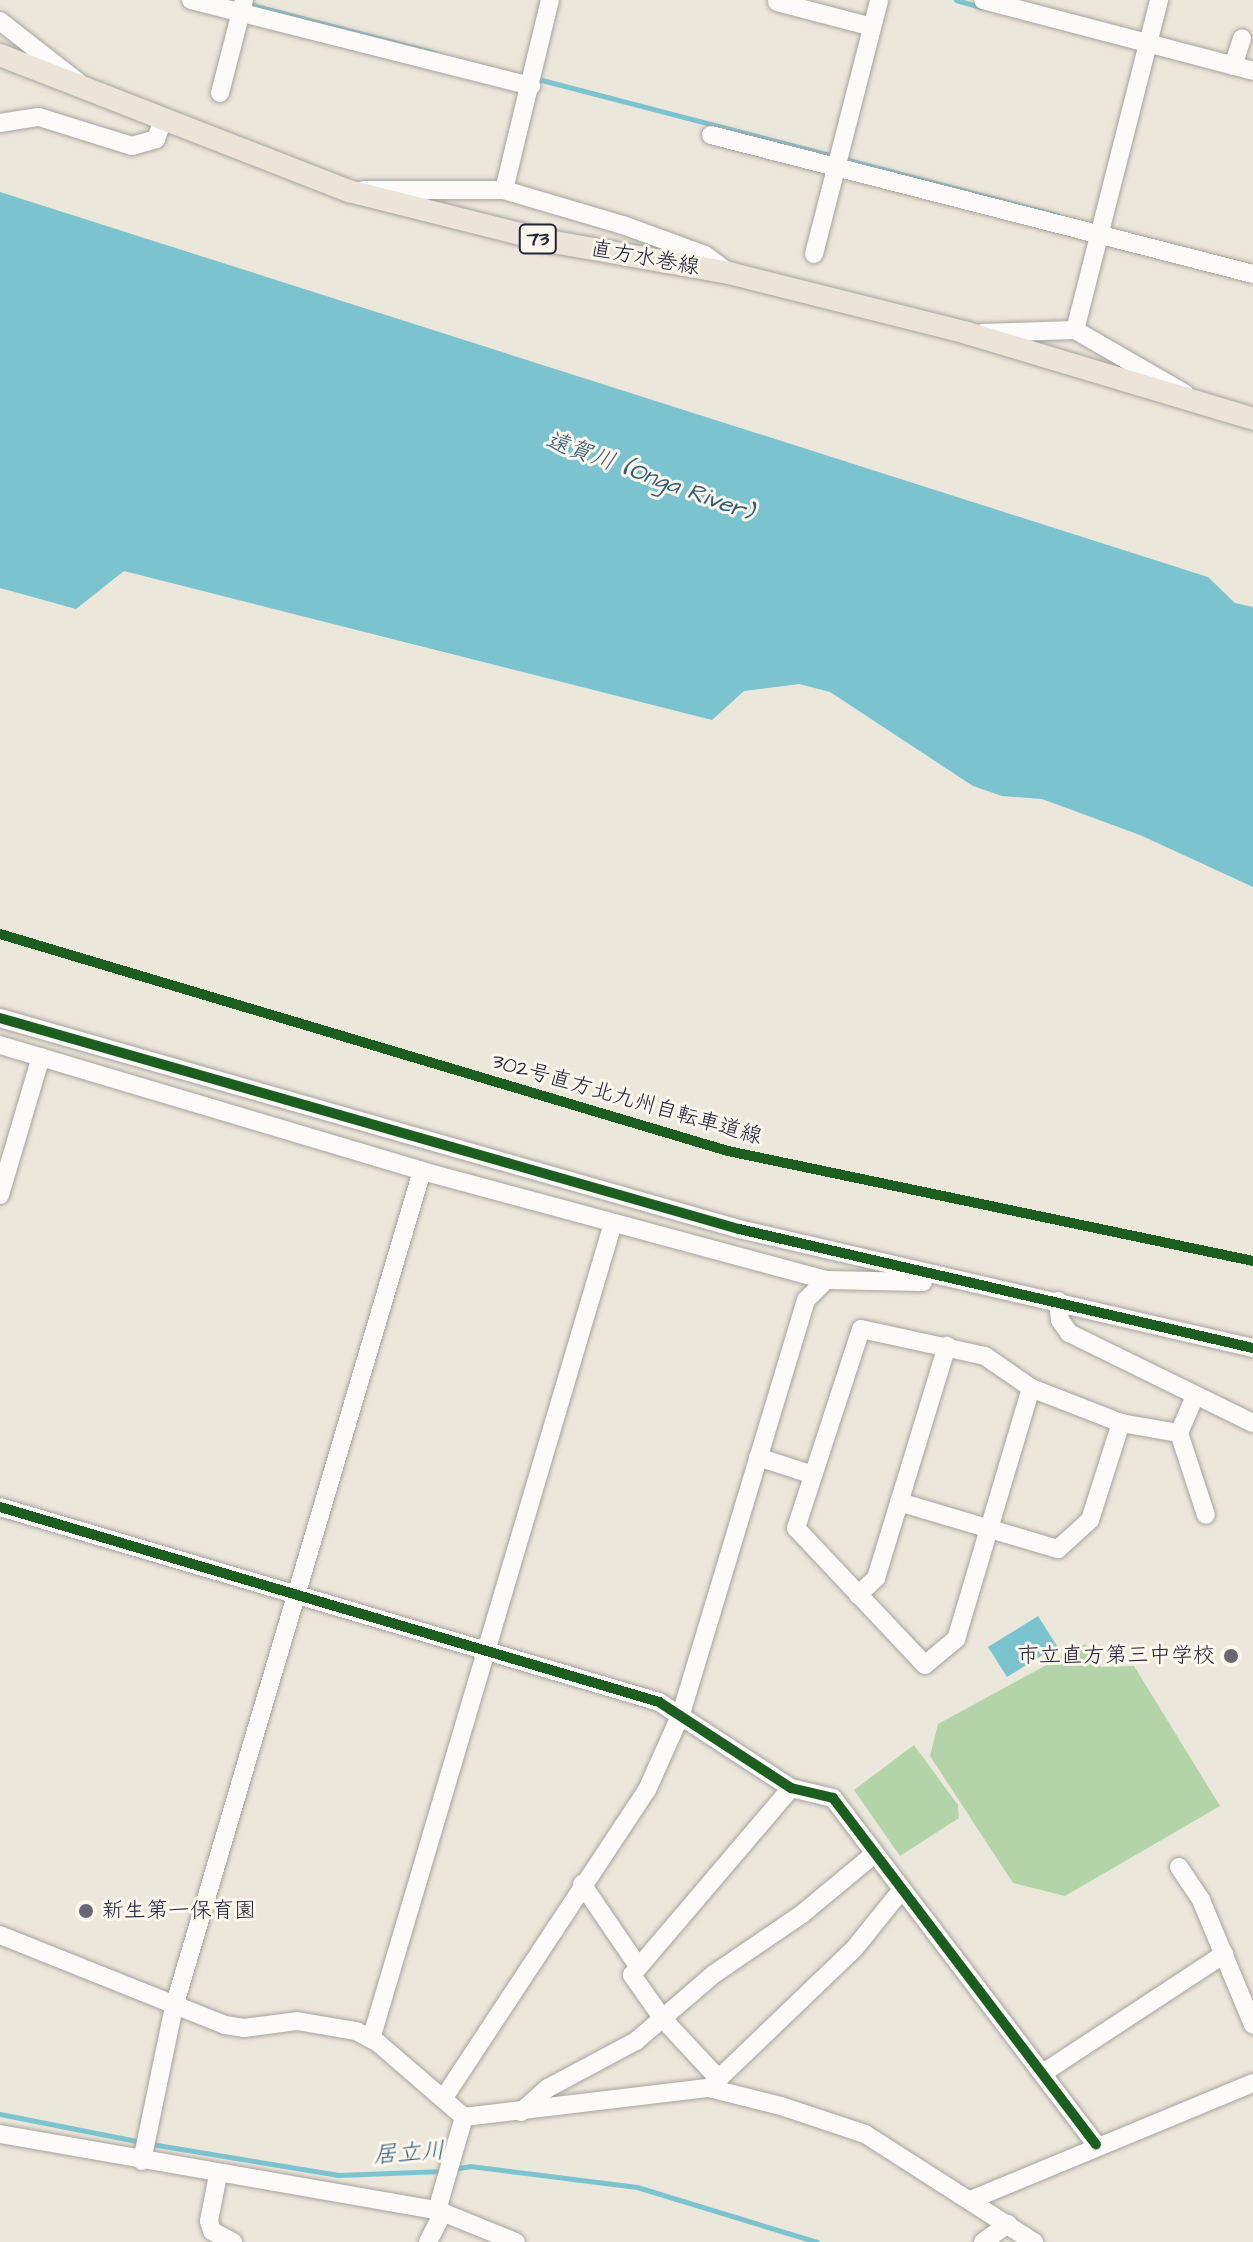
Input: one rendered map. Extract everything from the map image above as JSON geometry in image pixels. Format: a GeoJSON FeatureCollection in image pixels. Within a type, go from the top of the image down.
{"type":"FeatureCollection","features":[{"type":"Feature","properties":{"kind":"main road","name":"直方水巻線"},"geometry":{"type":"LineString","coordinates":[[0,55],[349,191],[548,241],[729,273],[967,333],[1253,419]]}},
{"type":"Feature","properties":{"kind":"street"},"geometry":{"type":"LineString","coordinates":[[191,0],[242,6],[532,81]]}},
{"type":"Feature","properties":{"kind":"street"},"geometry":{"type":"LineString","coordinates":[[504,190],[550,0]]}},
{"type":"Feature","properties":{"kind":"street"},"geometry":{"type":"LineString","coordinates":[[814,254],[879,0]]}},
{"type":"Feature","properties":{"kind":"street"},"geometry":{"type":"LineString","coordinates":[[983,0],[1146,48],[1253,71]]}},
{"type":"Feature","properties":{"kind":"street"},"geometry":{"type":"LineString","coordinates":[[1075,330],[1098,228],[1159,0]]}},
{"type":"Feature","properties":{"kind":"street"},"geometry":{"type":"LineString","coordinates":[[777,2],[872,27]]}},
{"type":"Feature","properties":{"kind":"street"},"geometry":{"type":"LineString","coordinates":[[220,93],[242,6]]}},
{"type":"Feature","properties":{"kind":"street"},"geometry":{"type":"LineString","coordinates":[[0,21],[84,87]]}},
{"type":"Feature","properties":{"kind":"street"},"geometry":{"type":"LineString","coordinates":[[1233,66],[1242,38]]}},
{"type":"Feature","properties":{"kind":"street"},"geometry":{"type":"LineString","coordinates":[[0,123],[39,117],[132,146],[156,139],[163,120]]}},
{"type":"Feature","properties":{"kind":"street"},"geometry":{"type":"LineString","coordinates":[[711,135],[838,161],[1098,228],[1253,274]]}},
{"type":"Feature","properties":{"kind":"street"},"geometry":{"type":"LineString","coordinates":[[349,191],[504,190],[705,255],[729,273]]}},
{"type":"Feature","properties":{"kind":"street"},"geometry":{"type":"LineString","coordinates":[[967,333],[1075,330],[1202,403]]}},
{"type":"Feature","properties":{"kind":"street"},"geometry":{"type":"LineString","coordinates":[[0,1018],[739,1229],[1253,1348]]}},
{"type":"Feature","properties":{"kind":"street"},"geometry":{"type":"LineString","coordinates":[[0,1045],[422,1171],[826,1280],[969,1284]]}},
{"type":"Feature","properties":{"kind":"street"},"geometry":{"type":"LineString","coordinates":[[0,1195],[41,1057]]}},
{"type":"Feature","properties":{"kind":"street"},"geometry":{"type":"LineString","coordinates":[[143,2157],[174,2007],[422,1171]]}},
{"type":"Feature","properties":{"kind":"street"},"geometry":{"type":"LineString","coordinates":[[371,2039],[613,1223]]}},
{"type":"Feature","properties":{"kind":"street"},"geometry":{"type":"LineString","coordinates":[[443,2099],[582,1884],[647,1790],[681,1714],[806,1300],[826,1280]]}},
{"type":"Feature","properties":{"kind":"street"},"geometry":{"type":"LineString","coordinates":[[1058,1301],[1060,1320],[1069,1333],[1253,1423]]}},
{"type":"Feature","properties":{"kind":"street"},"geometry":{"type":"LineString","coordinates":[[1031,1388],[956,1639],[925,1665],[796,1528],[861,1329],[985,1356],[1031,1388],[1121,1423],[1179,1433]]}},
{"type":"Feature","properties":{"kind":"street"},"geometry":{"type":"LineString","coordinates":[[858,1595],[876,1578],[947,1346]]}},
{"type":"Feature","properties":{"kind":"street"},"geometry":{"type":"LineString","coordinates":[[1195,1396],[1179,1433],[1206,1515]]}},
{"type":"Feature","properties":{"kind":"street"},"geometry":{"type":"LineString","coordinates":[[899,1502],[1058,1549],[1090,1520],[1121,1423]]}},
{"type":"Feature","properties":{"kind":"street"},"geometry":{"type":"LineString","coordinates":[[758,1457],[813,1475]]}},
{"type":"Feature","properties":{"kind":"street"},"geometry":{"type":"LineString","coordinates":[[0,1507],[659,1702],[681,1714],[738,1758],[791,1788],[833,1798],[900,1892],[1096,2144]]}},
{"type":"Feature","properties":{"kind":"street"},"geometry":{"type":"LineString","coordinates":[[713,2083],[634,1983],[638,1966],[791,1788]]}},
{"type":"Feature","properties":{"kind":"street"},"geometry":{"type":"LineString","coordinates":[[521,2112],[548,2088],[625,2047],[873,1855]]}},
{"type":"Feature","properties":{"kind":"street"},"geometry":{"type":"LineString","coordinates":[[1179,1867],[1224,1954],[1253,2025]]}},
{"type":"Feature","properties":{"kind":"street"},"geometry":{"type":"LineString","coordinates":[[582,1884],[638,1966]]}},
{"type":"Feature","properties":{"kind":"street"},"geometry":{"type":"LineString","coordinates":[[713,2083],[854,1949],[900,1892]]}},
{"type":"Feature","properties":{"kind":"street"},"geometry":{"type":"LineString","coordinates":[[0,1935],[174,2007],[244,2028],[297,2021],[371,2039],[464,2117],[521,2112],[713,2083],[865,2134],[973,2199],[1034,2242]]}},
{"type":"Feature","properties":{"kind":"street"},"geometry":{"type":"LineString","coordinates":[[1043,2073],[1224,1954]]}},
{"type":"Feature","properties":{"kind":"street"},"geometry":{"type":"LineString","coordinates":[[973,2199],[1096,2144],[1253,2083]]}},
{"type":"Feature","properties":{"kind":"street"},"geometry":{"type":"LineString","coordinates":[[428,2242],[440,2211],[464,2117]]}},
{"type":"Feature","properties":{"kind":"street"},"geometry":{"type":"LineString","coordinates":[[0,2134],[143,2157],[218,2175],[440,2211],[516,2242]]}},
{"type":"Feature","properties":{"kind":"street"},"geometry":{"type":"LineString","coordinates":[[218,2175],[209,2221],[212,2231],[233,2242]]}},
{"type":"Feature","properties":{"kind":"street"},"geometry":{"type":"LineString","coordinates":[[983,2242],[1008,2224]]}},
{"type":"Feature","properties":{"kind":"green space"},"geometry":{"type":"Polygon","coordinates":[[[1085,1644],[1101,1667],[1134,1666],[1220,1806],[1065,1896],[1013,1883],[930,1756],[938,1724],[1085,1644]]]}},
{"type":"Feature","properties":{"kind":"green space"},"geometry":{"type":"Polygon","coordinates":[[[914,1745],[958,1805],[959,1818],[900,1856],[854,1790],[914,1745]]]}},
{"type":"Feature","properties":{"kind":"water","name":"遠賀川 (Onga River)"},"geometry":{"type":"Polygon","coordinates":[[[0,192],[1208,577],[1235,603],[1253,607],[1253,887],[1140,835],[1042,799],[1002,796],[973,786],[830,692],[799,684],[744,691],[712,720],[124,571],[76,609],[0,588],[0,192]]]}},
{"type":"Feature","properties":{"kind":"water"},"geometry":{"type":"Polygon","coordinates":[[[1038,1616],[1057,1646],[1007,1677],[988,1647],[1038,1616]]]}},
{"type":"Feature","properties":{"kind":"waterway"},"geometry":{"type":"LineString","coordinates":[[956,0],[981,7]]}},
{"type":"Feature","properties":{"kind":"waterway"},"geometry":{"type":"LineString","coordinates":[[248,4],[435,53]]}},
{"type":"Feature","properties":{"kind":"waterway"},"geometry":{"type":"LineString","coordinates":[[534,78],[834,156]]}},
{"type":"Feature","properties":{"kind":"waterway"},"geometry":{"type":"LineString","coordinates":[[844,159],[1058,215]]}},
{"type":"Feature","properties":{"kind":"waterway","name":"居立川"},"geometry":{"type":"LineString","coordinates":[[0,2114],[141,2142]]}},
{"type":"Feature","properties":{"kind":"waterway","name":"居立川"},"geometry":{"type":"LineString","coordinates":[[151,2144],[338,2175],[442,2171]]}},
{"type":"Feature","properties":{"kind":"waterway","name":"居立川"},"geometry":{"type":"LineString","coordinates":[[452,2169],[470,2166],[637,2187],[817,2242]]}},
{"type":"Feature","properties":{"kind":"cycle path","name":"302号直方北九州自転車道線"},"geometry":{"type":"LineString","coordinates":[[0,934],[728,1151],[1253,1261]]}},
{"type":"Feature","properties":{"kind":"cycle path"},"geometry":{"type":"LineString","coordinates":[[0,1018],[739,1229],[1253,1348]]}},
{"type":"Feature","properties":{"kind":"cycle path"},"geometry":{"type":"LineString","coordinates":[[0,1507],[659,1702],[791,1788],[833,1798],[1096,2144]]}},
{"type":"Feature","properties":{"kind":"place","name":"市立直方第三中学校"},"geometry":{"type":"Point","coordinates":[1231,1656]}},
{"type":"Feature","properties":{"kind":"place","name":"新生第一保育園"},"geometry":{"type":"Point","coordinates":[86,1911]}}]}
